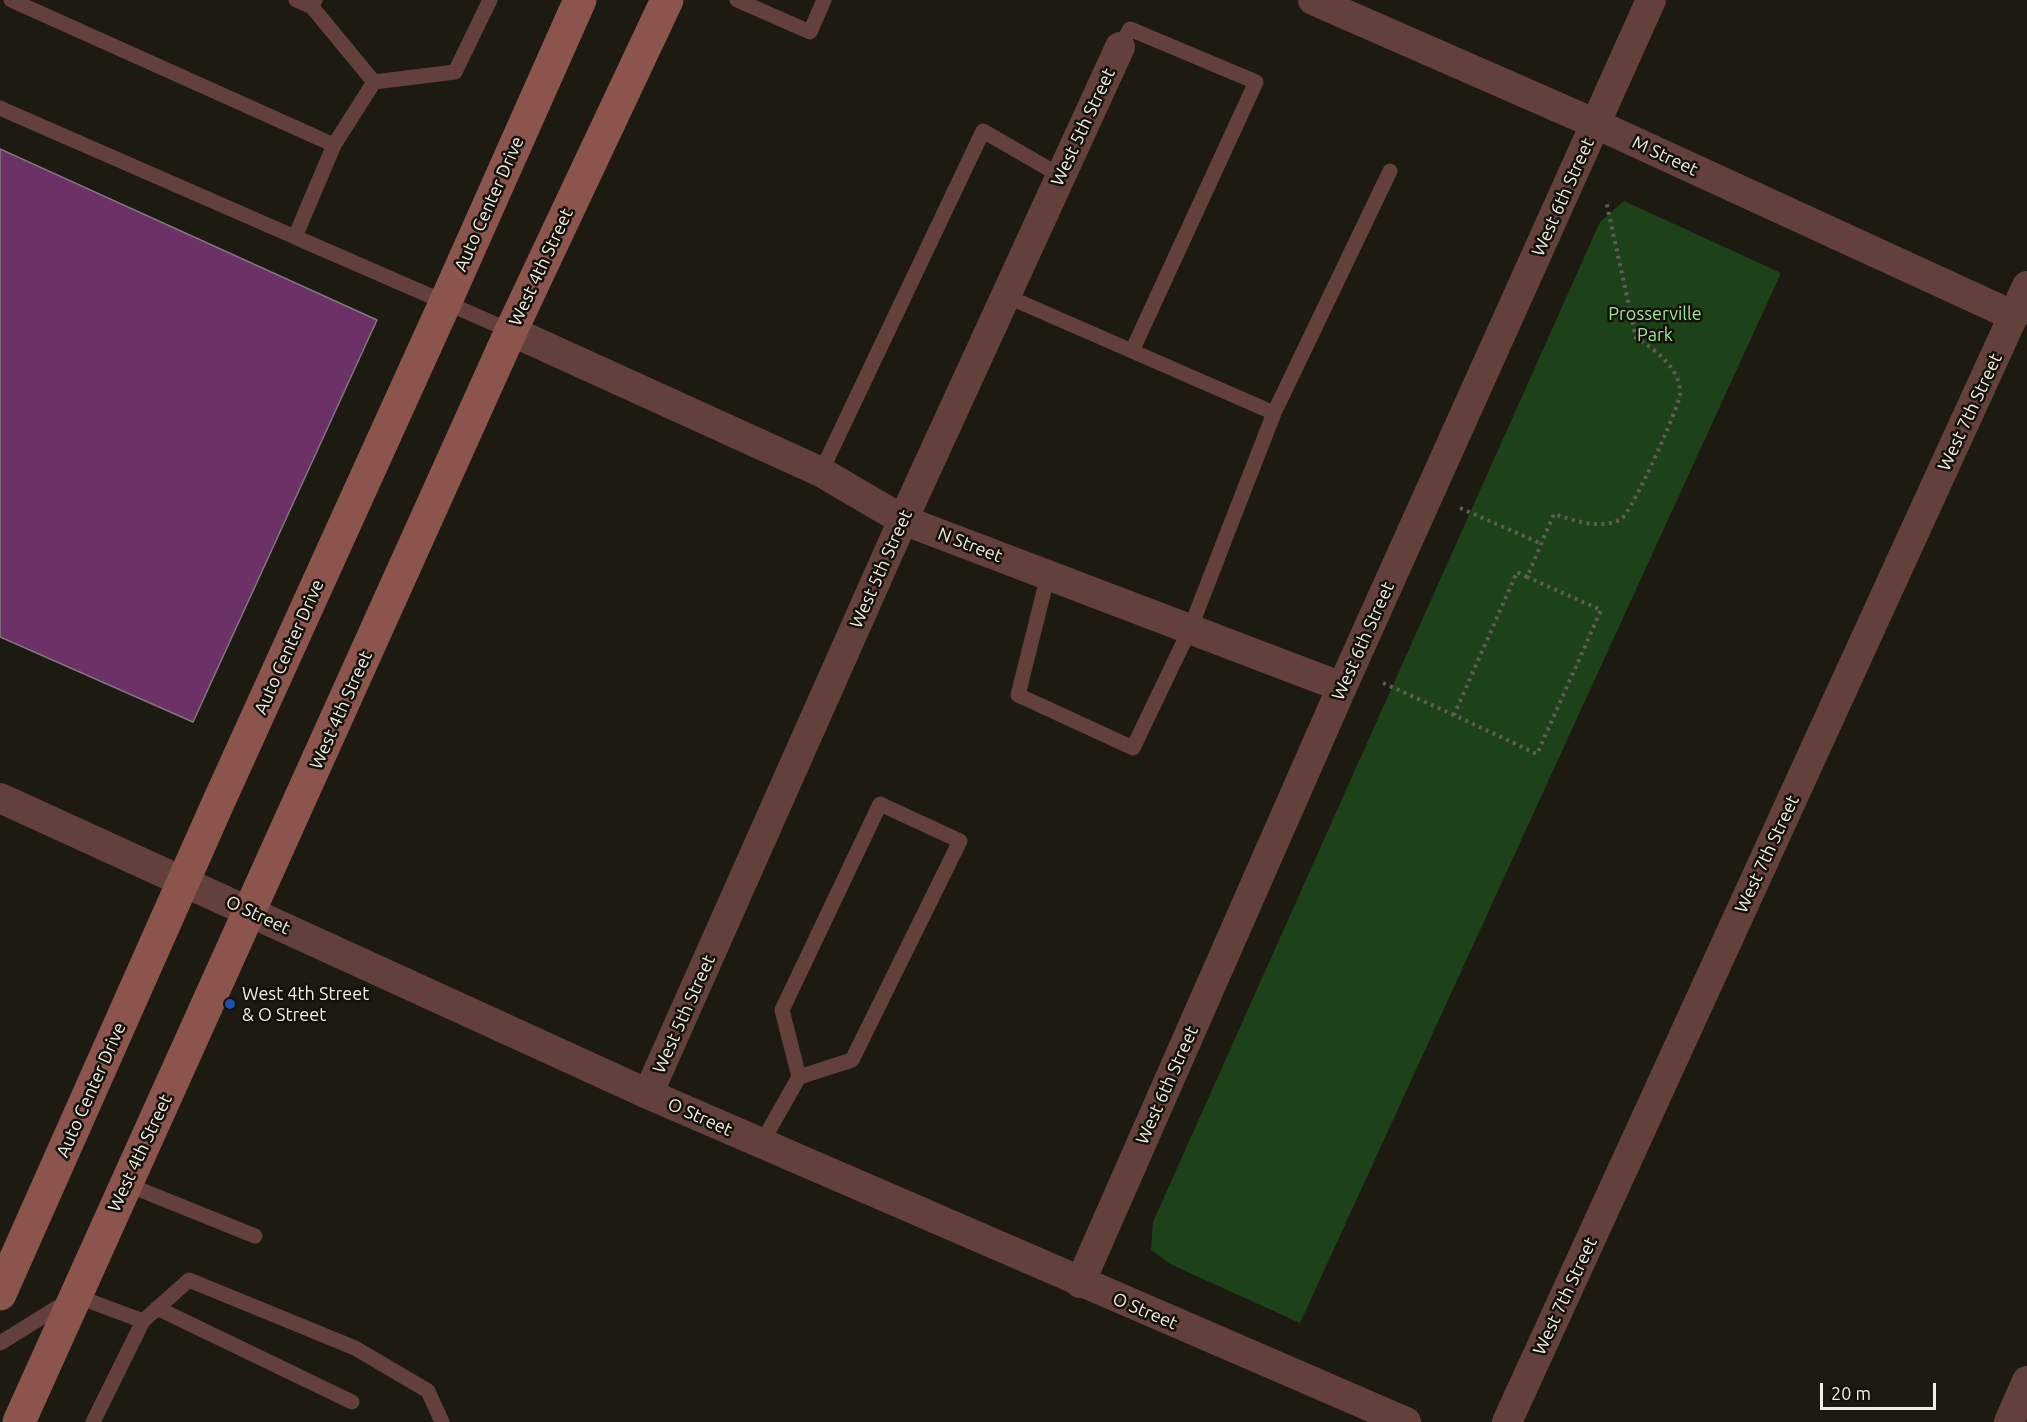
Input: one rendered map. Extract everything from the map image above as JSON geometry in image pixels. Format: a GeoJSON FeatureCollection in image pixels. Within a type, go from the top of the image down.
{"type":"FeatureCollection","features":[{"type":"Feature","properties":{"kind":"street","name":"Auto Center Drive"},"geometry":{"type":"LineString","coordinates":[[0,1294],[580,0]]}},
{"type":"Feature","properties":{"kind":"street","name":"West 4th Street"},"geometry":{"type":"LineString","coordinates":[[19,1422],[511,332],[667,0]]}},
{"type":"Feature","properties":{"kind":"street","name":"M Street"},"geometry":{"type":"LineString","coordinates":[[1313,0],[1596,124],[2014,316]]}},
{"type":"Feature","properties":{"kind":"street","name":"West 6th Street"},"geometry":{"type":"LineString","coordinates":[[1080,1283],[1342,687],[1650,0]]}},
{"type":"Feature","properties":{"kind":"street","name":"West 5th Street"},"geometry":{"type":"LineString","coordinates":[[648,1094],[903,520],[1120,47]]}},
{"type":"Feature","properties":{"kind":"street","name":"West 7th Street"},"geometry":{"type":"LineString","coordinates":[[1507,1422],[2027,286]]}},
{"type":"Feature","properties":{"kind":"street","name":"N Street"},"geometry":{"type":"LineString","coordinates":[[511,332],[821,472],[903,520],[1342,687]]}},
{"type":"Feature","properties":{"kind":"street","name":"O Street"},"geometry":{"type":"LineString","coordinates":[[0,798],[648,1094],[1080,1283],[1406,1422]]}},
{"type":"Feature","properties":{"kind":"street"},"geometry":{"type":"LineString","coordinates":[[2009,1422],[2027,1381]]}},
{"type":"Feature","properties":{"kind":"lane"},"geometry":{"type":"LineString","coordinates":[[11,0],[334,145]]}},
{"type":"Feature","properties":{"kind":"lane"},"geometry":{"type":"LineString","coordinates":[[296,0],[313,4],[374,82]]}},
{"type":"Feature","properties":{"kind":"lane"},"geometry":{"type":"LineString","coordinates":[[374,82],[455,72],[490,0]]}},
{"type":"Feature","properties":{"kind":"lane"},"geometry":{"type":"LineString","coordinates":[[737,0],[810,32],[824,0]]}},
{"type":"Feature","properties":{"kind":"lane"},"geometry":{"type":"LineString","coordinates":[[1120,47],[1130,29],[1256,82],[1132,351]]}},
{"type":"Feature","properties":{"kind":"lane"},"geometry":{"type":"LineString","coordinates":[[295,237],[334,145],[374,82]]}},
{"type":"Feature","properties":{"kind":"lane"},"geometry":{"type":"LineString","coordinates":[[0,108],[511,332]]}},
{"type":"Feature","properties":{"kind":"lane"},"geometry":{"type":"LineString","coordinates":[[821,472],[983,131],[1061,176]]}},
{"type":"Feature","properties":{"kind":"lane"},"geometry":{"type":"LineString","coordinates":[[1048,575],[1018,695],[1133,748],[1190,629],[1274,413],[1390,171]]}},
{"type":"Feature","properties":{"kind":"lane"},"geometry":{"type":"LineString","coordinates":[[1006,296],[1274,413]]}},
{"type":"Feature","properties":{"kind":"lane"},"geometry":{"type":"LineString","coordinates":[[761,1144],[799,1077],[852,1060],[960,842],[880,804],[782,1010],[799,1077]]}},
{"type":"Feature","properties":{"kind":"lane"},"geometry":{"type":"LineString","coordinates":[[126,1184],[255,1236]]}},
{"type":"Feature","properties":{"kind":"lane"},"geometry":{"type":"LineString","coordinates":[[93,1422],[143,1321],[189,1280],[355,1348],[428,1392],[442,1422]]}},
{"type":"Feature","properties":{"kind":"lane"},"geometry":{"type":"LineString","coordinates":[[0,1343],[76,1296],[143,1321]]}},
{"type":"Feature","properties":{"kind":"lane"},"geometry":{"type":"LineString","coordinates":[[157,1308],[352,1402]]}},
{"type":"Feature","properties":{"kind":"path"},"geometry":{"type":"LineString","coordinates":[[1527,577],[1554,514],[1580,523],[1605,524],[1624,518],[1634,504],[1675,410],[1680,393],[1674,373],[1664,360],[1653,348],[1636,338],[1606,201]]}},
{"type":"Feature","properties":{"kind":"path"},"geometry":{"type":"LineString","coordinates":[[1460,508],[1542,544]]}},
{"type":"Feature","properties":{"kind":"path"},"geometry":{"type":"LineString","coordinates":[[1383,683],[1454,716],[1537,753],[1601,610],[1517,572],[1454,716]]}},
{"type":"Feature","properties":{"kind":"green space","name":"Prosserville Park"},"geometry":{"type":"Polygon","coordinates":[[[1624,201],[1781,273],[1300,1323],[1170,1264],[1151,1250],[1153,1222],[1600,222],[1624,201]]]}},
{"type":"Feature","properties":{"kind":"building"},"geometry":{"type":"Polygon","coordinates":[[[0,149],[377,320],[193,722],[0,637],[0,149]]]}},
{"type":"Feature","properties":{"kind":"place","name":"West 4th Street & O Street"},"geometry":{"type":"Point","coordinates":[230,1004]}}]}
